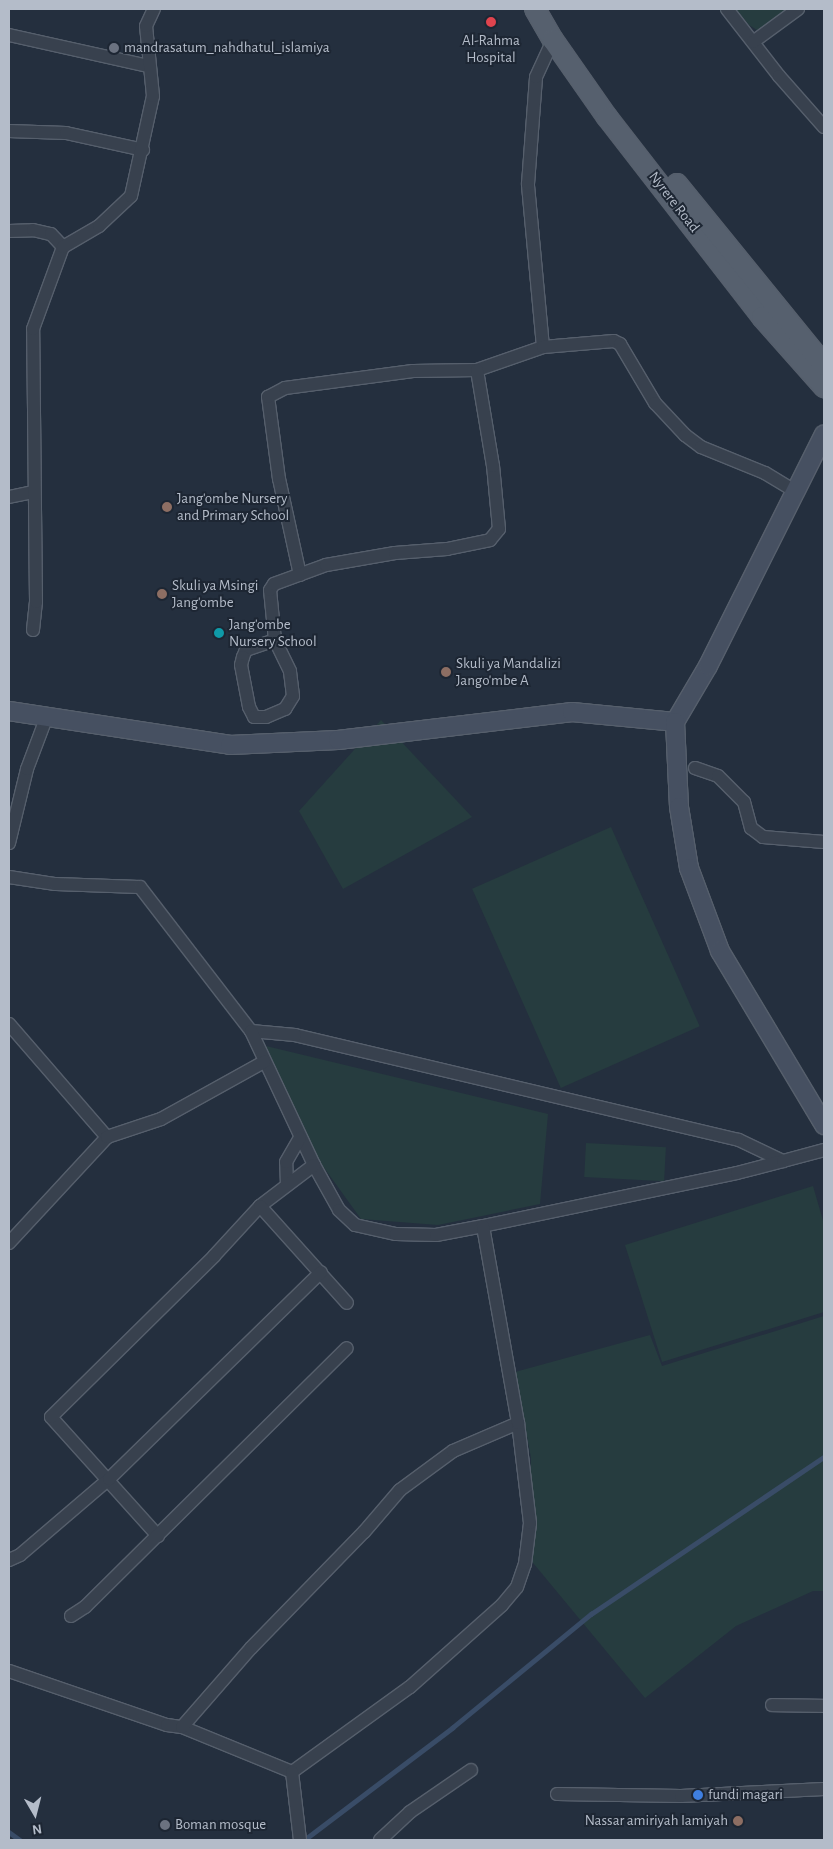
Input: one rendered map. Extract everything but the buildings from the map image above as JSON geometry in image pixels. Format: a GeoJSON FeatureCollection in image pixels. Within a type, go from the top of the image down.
{"type":"FeatureCollection","features":[{"type":"Feature","properties":{"kind":"main road","name":"Nyrere Road"},"geometry":{"type":"LineString","coordinates":[[535,9],[553,40],[607,116],[762,317],[824,387]]}},
{"type":"Feature","properties":{"kind":"main road","name":"Nyrere Road"},"geometry":{"type":"LineString","coordinates":[[549,9],[560,31],[611,102],[824,365]]}},
{"type":"Feature","properties":{"kind":"main road"},"geometry":{"type":"LineString","coordinates":[[824,434],[708,666],[675,722],[679,807],[689,868],[713,933],[720,951],[824,1125]]}},
{"type":"Feature","properties":{"kind":"main road"},"geometry":{"type":"LineString","coordinates":[[9,711],[230,745],[338,740],[572,712],[675,722]]}},
{"type":"Feature","properties":{"kind":"street"},"geometry":{"type":"LineString","coordinates":[[33,630],[36,602],[32,492],[32,329],[63,248],[100,226],[131,196],[143,150],[153,96],[148,66],[146,26],[154,9]]}},
{"type":"Feature","properties":{"kind":"street"},"geometry":{"type":"LineString","coordinates":[[727,9],[824,127]]}},
{"type":"Feature","properties":{"kind":"street"},"geometry":{"type":"LineString","coordinates":[[753,42],[798,9]]}},
{"type":"Feature","properties":{"kind":"street"},"geometry":{"type":"LineString","coordinates":[[9,35],[148,66]]}},
{"type":"Feature","properties":{"kind":"street"},"geometry":{"type":"LineString","coordinates":[[543,347],[528,184],[536,77],[553,40]]}},
{"type":"Feature","properties":{"kind":"street"},"geometry":{"type":"LineString","coordinates":[[9,131],[66,133],[143,150]]}},
{"type":"Feature","properties":{"kind":"street"},"geometry":{"type":"LineString","coordinates":[[9,231],[33,230],[51,234],[63,248]]}},
{"type":"Feature","properties":{"kind":"street"},"geometry":{"type":"LineString","coordinates":[[300,575],[279,479],[268,397],[285,388],[413,371],[477,370],[543,347],[614,341],[620,344],[655,403],[685,435],[701,447],[765,474],[796,491]]}},
{"type":"Feature","properties":{"kind":"street"},"geometry":{"type":"LineString","coordinates":[[275,640],[246,650],[243,658],[241,666],[249,707],[254,717],[266,717],[286,709],[293,696],[290,671],[275,640],[270,590],[274,584],[326,565],[395,553],[447,549],[490,540],[498,529],[498,507],[477,370]]}},
{"type":"Feature","properties":{"kind":"street"},"geometry":{"type":"LineString","coordinates":[[9,497],[32,492]]}},
{"type":"Feature","properties":{"kind":"street"},"geometry":{"type":"LineString","coordinates":[[9,843],[27,769],[47,716]]}},
{"type":"Feature","properties":{"kind":"street"},"geometry":{"type":"LineString","coordinates":[[695,768],[718,776],[744,802],[751,828],[763,837],[824,842]]}},
{"type":"Feature","properties":{"kind":"street"},"geometry":{"type":"LineString","coordinates":[[9,878],[55,884],[140,887],[251,1031],[314,1165],[339,1210],[356,1225],[396,1234],[436,1235],[783,1161],[824,1150]]}},
{"type":"Feature","properties":{"kind":"street"},"geometry":{"type":"LineString","coordinates":[[9,1024],[107,1137]]}},
{"type":"Feature","properties":{"kind":"street"},"geometry":{"type":"LineString","coordinates":[[251,1031],[295,1035],[729,1138],[783,1161]]}},
{"type":"Feature","properties":{"kind":"street"},"geometry":{"type":"LineString","coordinates":[[9,1243],[107,1137],[161,1119],[264,1062]]}},
{"type":"Feature","properties":{"kind":"street"},"geometry":{"type":"LineString","coordinates":[[287,1185],[286,1162],[300,1138]]}},
{"type":"Feature","properties":{"kind":"street"},"geometry":{"type":"LineString","coordinates":[[158,1536],[50,1417],[214,1256],[260,1206],[314,1165]]}},
{"type":"Feature","properties":{"kind":"street"},"geometry":{"type":"LineString","coordinates":[[260,1206],[347,1303]]}},
{"type":"Feature","properties":{"kind":"street"},"geometry":{"type":"LineString","coordinates":[[292,1772],[403,1694],[502,1605],[517,1587],[525,1564],[530,1523],[518,1422],[483,1226]]}},
{"type":"Feature","properties":{"kind":"street"},"geometry":{"type":"LineString","coordinates":[[9,1560],[20,1556],[108,1480],[320,1272]]}},
{"type":"Feature","properties":{"kind":"street"},"geometry":{"type":"LineString","coordinates":[[71,1616],[85,1607],[347,1348]]}},
{"type":"Feature","properties":{"kind":"street"},"geometry":{"type":"LineString","coordinates":[[182,1727],[251,1648],[364,1532],[400,1490],[453,1451],[518,1422]]}},
{"type":"Feature","properties":{"kind":"street"},"geometry":{"type":"LineString","coordinates":[[9,1670],[167,1725],[182,1727],[292,1772]]}},
{"type":"Feature","properties":{"kind":"street"},"geometry":{"type":"LineString","coordinates":[[772,1705],[824,1706]]}},
{"type":"Feature","properties":{"kind":"street"},"geometry":{"type":"LineString","coordinates":[[380,1840],[410,1812],[471,1770]]}},
{"type":"Feature","properties":{"kind":"street"},"geometry":{"type":"LineString","coordinates":[[292,1772],[300,1839]]}},
{"type":"Feature","properties":{"kind":"street"},"geometry":{"type":"LineString","coordinates":[[557,1794],[681,1796],[824,1789]]}},
{"type":"Feature","properties":{"kind":"green space"},"geometry":{"type":"Polygon","coordinates":[[[736,9],[788,9],[760,32],[749,25],[736,9]]]}},
{"type":"Feature","properties":{"kind":"green space"},"geometry":{"type":"Polygon","coordinates":[[[381,720],[472,817],[343,889],[299,811],[381,720]]]}},
{"type":"Feature","properties":{"kind":"green space"},"geometry":{"type":"Polygon","coordinates":[[[611,827],[700,1026],[561,1088],[472,889],[611,827]]]}},
{"type":"Feature","properties":{"kind":"green space"},"geometry":{"type":"Polygon","coordinates":[[[266,1046],[548,1114],[540,1204],[438,1225],[361,1219],[317,1158],[266,1046]]]}},
{"type":"Feature","properties":{"kind":"green space"},"geometry":{"type":"Polygon","coordinates":[[[586,1143],[666,1147],[664,1181],[584,1177],[586,1143]]]}},
{"type":"Feature","properties":{"kind":"green space"},"geometry":{"type":"Polygon","coordinates":[[[813,1186],[824,1224],[824,1312],[662,1362],[625,1245],[813,1186]]]}},
{"type":"Feature","properties":{"kind":"green space"},"geometry":{"type":"Polygon","coordinates":[[[824,1316],[824,1591],[813,1591],[736,1626],[645,1698],[529,1558],[531,1458],[515,1372],[650,1335],[662,1366],[824,1316]]]}},
{"type":"Feature","properties":{"kind":"waterway"},"geometry":{"type":"LineString","coordinates":[[304,1840],[452,1728],[591,1614],[824,1457]]}},
{"type":"Feature","properties":{"kind":"waterway"},"geometry":{"type":"LineString","coordinates":[[9,1832],[20,1840]]}},
{"type":"Feature","properties":{"kind":"place","name":"Al-Rahma Hospital"},"geometry":{"type":"Point","coordinates":[491,22]}},
{"type":"Feature","properties":{"kind":"place","name":"mandrasatum_nahdhatul_islamiya"},"geometry":{"type":"Point","coordinates":[114,48]}},
{"type":"Feature","properties":{"kind":"place","name":"Jang'ombe Nursery and Primary School"},"geometry":{"type":"Point","coordinates":[167,507]}},
{"type":"Feature","properties":{"kind":"place","name":"Skuli ya Msingi Jang'ombe"},"geometry":{"type":"Point","coordinates":[162,594]}},
{"type":"Feature","properties":{"kind":"place","name":"Jang'ombe Nursery School"},"geometry":{"type":"Point","coordinates":[219,633]}},
{"type":"Feature","properties":{"kind":"place","name":"Skuli ya Mandalizi Jango'mbe A"},"geometry":{"type":"Point","coordinates":[446,672]}},
{"type":"Feature","properties":{"kind":"place","name":"fundi magari"},"geometry":{"type":"Point","coordinates":[698,1795]}},
{"type":"Feature","properties":{"kind":"place","name":"Nassar amiriyah Iamiyah"},"geometry":{"type":"Point","coordinates":[738,1821]}},
{"type":"Feature","properties":{"kind":"place","name":"Boman mosque"},"geometry":{"type":"Point","coordinates":[165,1825]}}]}
